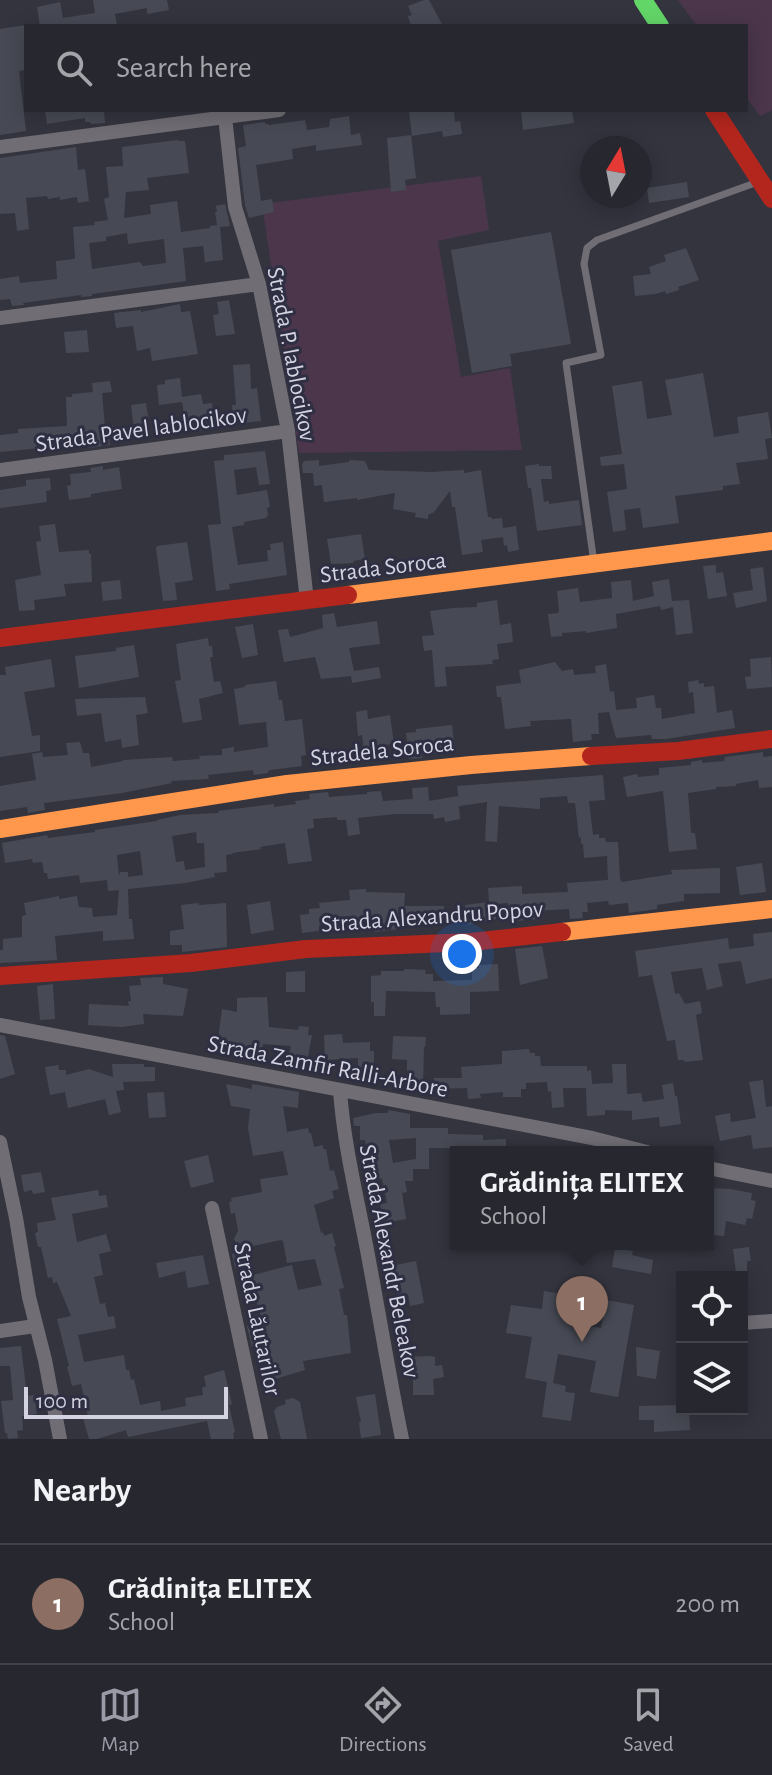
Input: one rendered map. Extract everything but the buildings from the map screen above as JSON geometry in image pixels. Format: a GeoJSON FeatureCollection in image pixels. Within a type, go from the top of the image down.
{"type":"FeatureCollection","features":[{"type":"Feature","properties":{"kind":"main road"},"geometry":{"type":"LineString","coordinates":[[643,0],[659,24]]}},
{"type":"Feature","properties":{"kind":"main road"},"geometry":{"type":"LineString","coordinates":[[715,112],[772,199]]}},
{"type":"Feature","properties":{"kind":"main road","name":"Strada Soroca"},"geometry":{"type":"LineString","coordinates":[[0,638],[772,541]]}},
{"type":"Feature","properties":{"kind":"main road","name":"Stradela Sorocа"},"geometry":{"type":"LineString","coordinates":[[0,829],[287,784],[471,765],[678,751],[772,739]]}},
{"type":"Feature","properties":{"kind":"main road","name":"Strada Alexandru Popov"},"geometry":{"type":"LineString","coordinates":[[0,976],[191,963],[306,949],[471,942],[772,909]]}},
{"type":"Feature","properties":{"kind":"street"},"geometry":{"type":"LineString","coordinates":[[0,147],[264,112]]}},
{"type":"Feature","properties":{"kind":"street","name":"Strada P. Iablocikov"},"geometry":{"type":"LineString","coordinates":[[225,117],[235,207],[259,284],[288,431],[307,601]]}},
{"type":"Feature","properties":{"kind":"street"},"geometry":{"type":"LineString","coordinates":[[0,318],[259,284]]}},
{"type":"Feature","properties":{"kind":"street","name":"Strada Pavel Iablocikov"},"geometry":{"type":"LineString","coordinates":[[0,470],[288,431]]}},
{"type":"Feature","properties":{"kind":"street","name":"Strada Zamfir Ralli-Arbore"},"geometry":{"type":"LineString","coordinates":[[0,1025],[623,1146]]}},
{"type":"Feature","properties":{"kind":"street","name":"Strada Alexandr Beleakov"},"geometry":{"type":"LineString","coordinates":[[340,1091],[345,1141],[402,1439]]}},
{"type":"Feature","properties":{"kind":"street"},"geometry":{"type":"LineString","coordinates":[[0,1142],[59,1439]]}},
{"type":"Feature","properties":{"kind":"street"},"geometry":{"type":"LineString","coordinates":[[714,1169],[772,1181]]}},
{"type":"Feature","properties":{"kind":"street","name":"Strada Lăutarilor"},"geometry":{"type":"LineString","coordinates":[[212,1208],[261,1439]]}},
{"type":"Feature","properties":{"kind":"street"},"geometry":{"type":"LineString","coordinates":[[0,1220],[16,1218]]}},
{"type":"Feature","properties":{"kind":"street"},"geometry":{"type":"LineString","coordinates":[[748,1323],[772,1321]]}},
{"type":"Feature","properties":{"kind":"street"},"geometry":{"type":"LineString","coordinates":[[0,1331],[35,1326]]}},
{"type":"Feature","properties":{"kind":"lane"},"geometry":{"type":"LineString","coordinates":[[594,565],[566,363],[601,355],[584,264],[587,248],[597,240],[760,181]]}},
{"type":"Feature","properties":{"kind":"shaded area"},"geometry":{"type":"Polygon","coordinates":[[[678,0],[772,0],[772,110],[760,116],[748,100],[748,24],[696,24],[678,0]]]}},
{"type":"Feature","properties":{"kind":"shaded area"},"geometry":{"type":"Polygon","coordinates":[[[481,176],[489,230],[438,241],[461,377],[510,368],[522,450],[299,453],[262,204],[481,176]]]}},
{"type":"Feature","properties":{"kind":"traffic: fast"},"geometry":{"type":"LineString","coordinates":[[643,0],[659,24]]}},
{"type":"Feature","properties":{"kind":"traffic: slow"},"geometry":{"type":"LineString","coordinates":[[348,595],[772,541]]}},
{"type":"Feature","properties":{"kind":"traffic: slow"},"geometry":{"type":"LineString","coordinates":[[0,829],[287,784],[591,756]]}},
{"type":"Feature","properties":{"kind":"traffic: slow"},"geometry":{"type":"LineString","coordinates":[[562,932],[772,909]]}},
{"type":"Feature","properties":{"kind":"traffic: jam"},"geometry":{"type":"LineString","coordinates":[[715,112],[772,199]]}},
{"type":"Feature","properties":{"kind":"traffic: jam"},"geometry":{"type":"LineString","coordinates":[[0,638],[348,595]]}},
{"type":"Feature","properties":{"kind":"traffic: jam"},"geometry":{"type":"LineString","coordinates":[[591,756],[678,751],[772,739]]}},
{"type":"Feature","properties":{"kind":"traffic: jam"},"geometry":{"type":"LineString","coordinates":[[0,976],[191,963],[306,949],[471,942],[562,932]]}},
{"type":"Feature","properties":{"kind":"place","name":"Grădinița ELITEX"},"geometry":{"type":"Point","coordinates":[582,1342]}}]}
